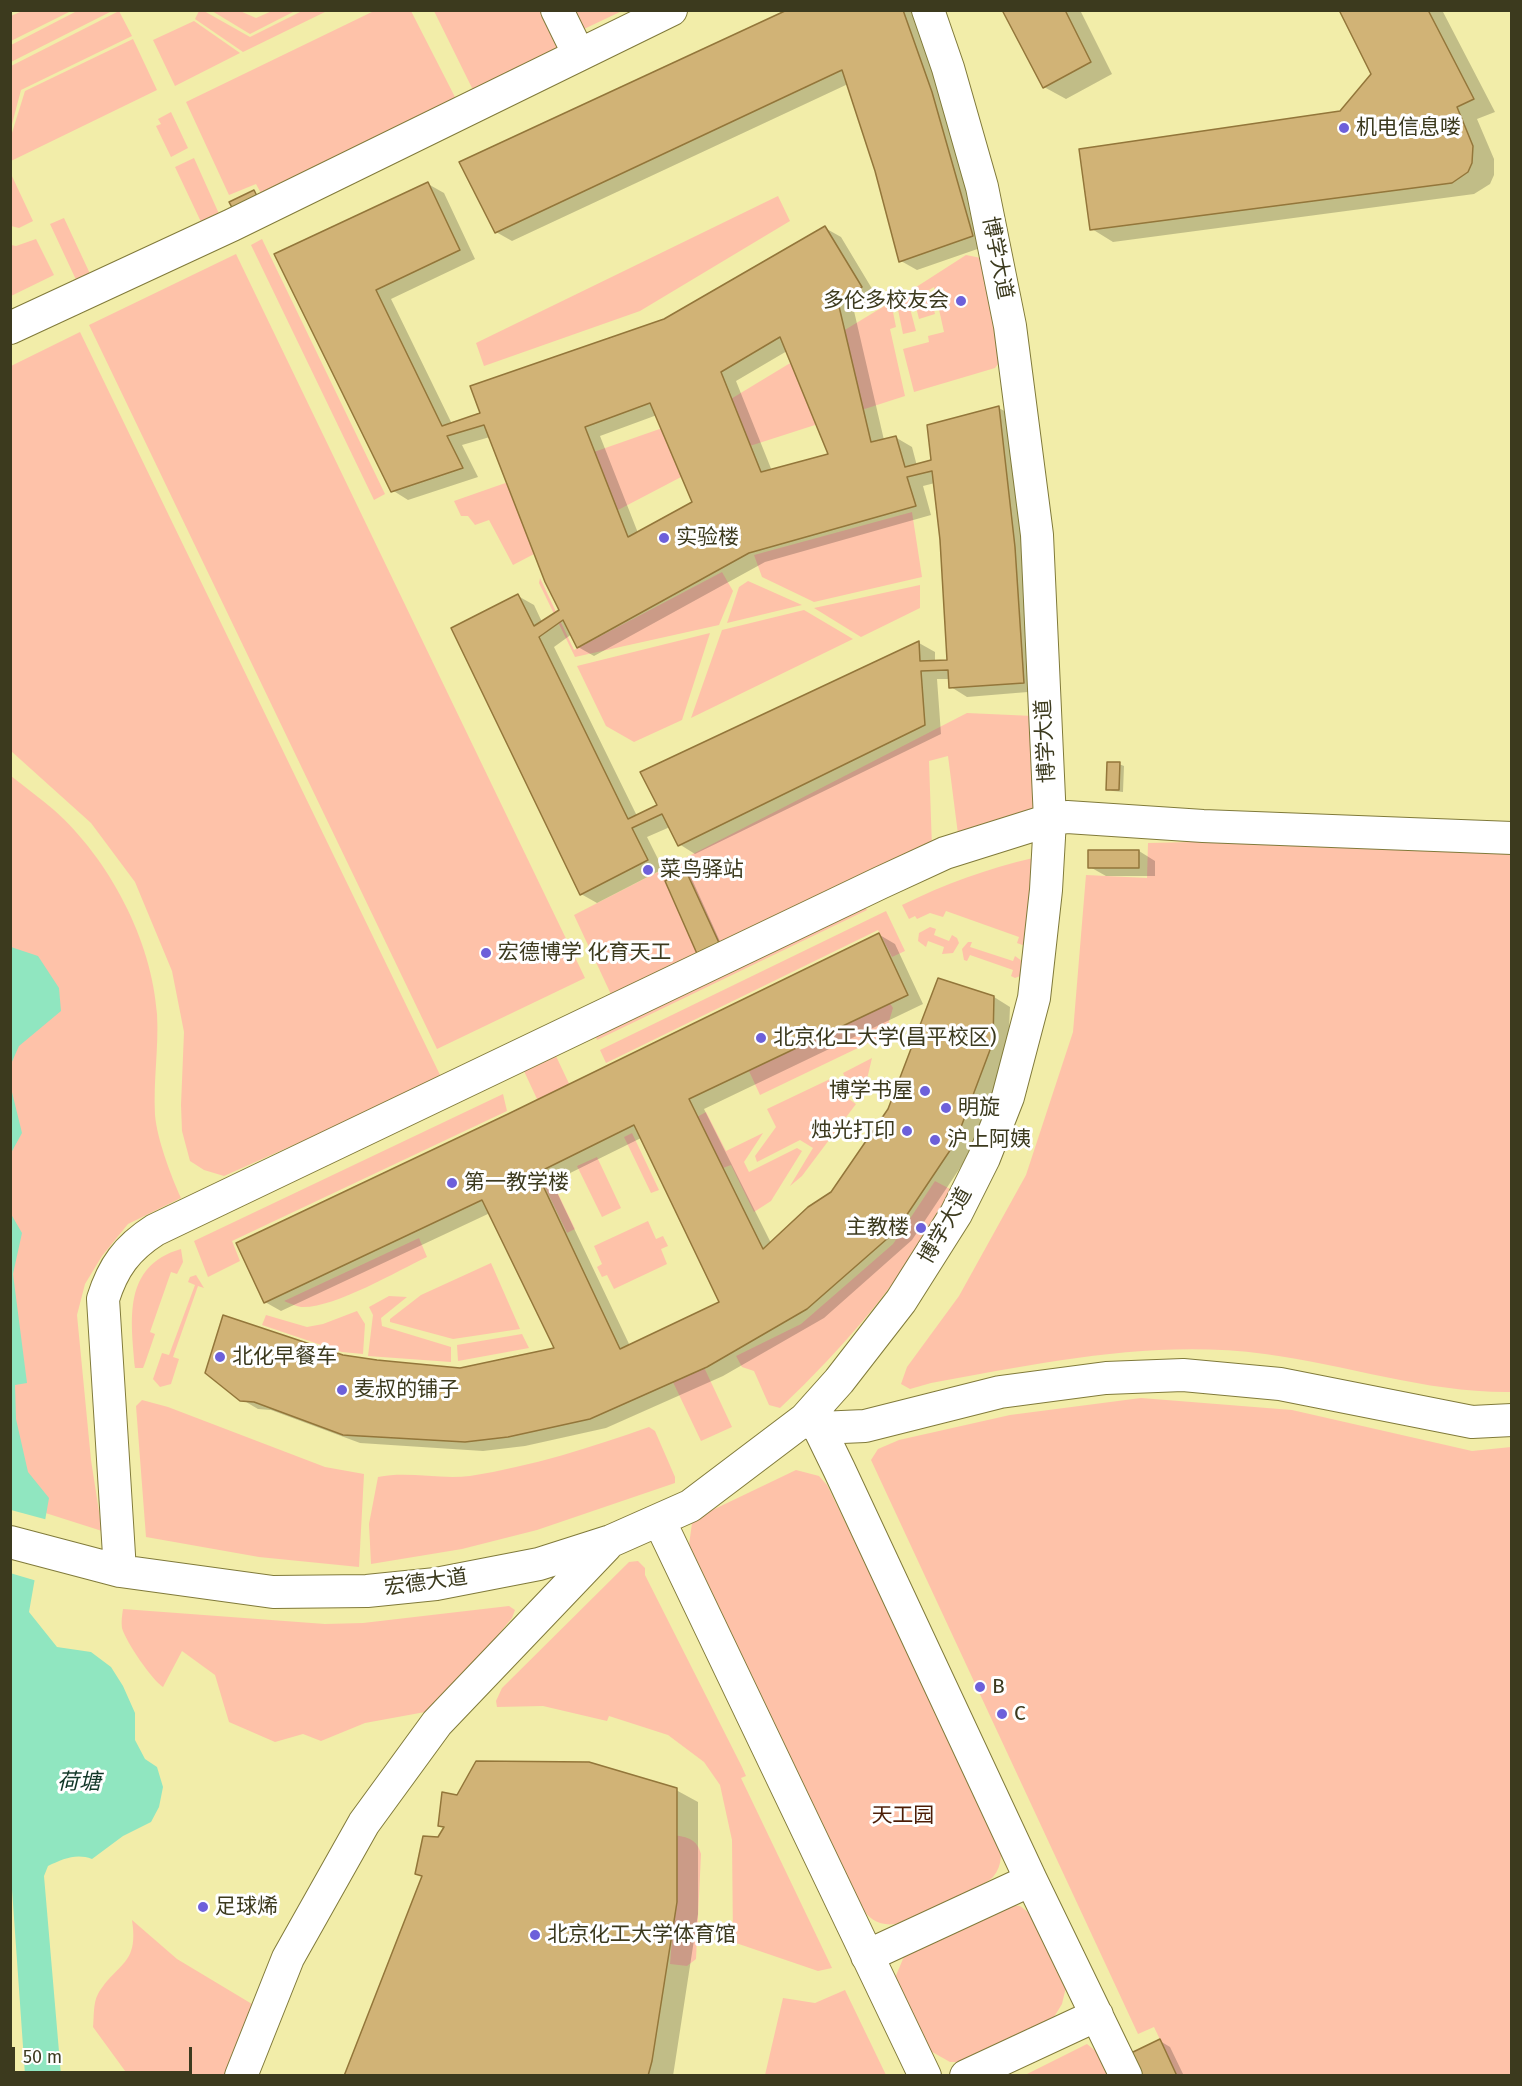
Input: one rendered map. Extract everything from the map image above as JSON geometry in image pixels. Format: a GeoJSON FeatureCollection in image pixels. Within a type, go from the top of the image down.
{"type":"FeatureCollection","features":[{"type":"Feature","properties":{"kind":"street"},"geometry":{"type":"LineString","coordinates":[[557,10],[579,55]]}},
{"type":"Feature","properties":{"kind":"street"},"geometry":{"type":"LineString","coordinates":[[10,328],[232,225],[670,10]]}},
{"type":"Feature","properties":{"kind":"street","name":"博学大道"},"geometry":{"type":"LineString","coordinates":[[812,1424],[839,1381],[901,1301],[956,1214],[984,1158],[1008,1097],[1034,998],[1047,890],[1050,820],[1037,535],[1010,326],[982,187],[948,68],[928,10]]}},
{"type":"Feature","properties":{"kind":"street"},"geometry":{"type":"LineString","coordinates":[[120,1571],[102,1299],[114,1268],[136,1242],[281,1169],[880,883],[945,853],[1050,820],[1067,817],[1214,827],[1512,838]]}},
{"type":"Feature","properties":{"kind":"street"},"geometry":{"type":"LineString","coordinates":[[1126,2076],[812,1424],[865,1426],[1000,1392],[1106,1378],[1183,1375],[1280,1384],[1472,1422],[1512,1419]]}},
{"type":"Feature","properties":{"kind":"street","name":"宏德大道"},"geometry":{"type":"LineString","coordinates":[[10,1542],[120,1571],[273,1592],[390,1589],[436,1584],[539,1564],[611,1541],[660,1522],[690,1506],[812,1424]]}},
{"type":"Feature","properties":{"kind":"street"},"geometry":{"type":"LineString","coordinates":[[660,1522],[926,2076]]}},
{"type":"Feature","properties":{"kind":"street"},"geometry":{"type":"LineString","coordinates":[[241,2076],[288,1958],[364,1823],[437,1723],[611,1541]]}},
{"type":"Feature","properties":{"kind":"street"},"geometry":{"type":"LineString","coordinates":[[867,1956],[1031,1880]]}},
{"type":"Feature","properties":{"kind":"street"},"geometry":{"type":"LineString","coordinates":[[966,2076],[1097,2015]]}},
{"type":"Feature","properties":{"kind":"green space"},"geometry":{"type":"Polygon","coordinates":[[[376,10],[411,11],[456,99],[263,197],[256,184],[229,195],[186,102],[376,10]]]}},
{"type":"Feature","properties":{"kind":"green space"},"geometry":{"type":"Polygon","coordinates":[[[22,11],[71,11],[11,41],[11,16],[22,11]]]}},
{"type":"Feature","properties":{"kind":"green space"},"geometry":{"type":"Polygon","coordinates":[[[77,11],[112,11],[11,62],[11,45],[77,11]]]}},
{"type":"Feature","properties":{"kind":"green space"},"geometry":{"type":"Polygon","coordinates":[[[119,11],[132,36],[21,90],[11,128],[11,66],[119,11]]]}},
{"type":"Feature","properties":{"kind":"green space"},"geometry":{"type":"Polygon","coordinates":[[[199,11],[204,11],[250,37],[302,11],[327,11],[243,52],[195,19],[199,11]]]}},
{"type":"Feature","properties":{"kind":"green space"},"geometry":{"type":"Polygon","coordinates":[[[212,11],[240,11],[256,18],[272,11],[295,11],[250,34],[212,11]]]}},
{"type":"Feature","properties":{"kind":"green space"},"geometry":{"type":"Polygon","coordinates":[[[434,11],[545,11],[562,45],[473,90],[434,11]]]}},
{"type":"Feature","properties":{"kind":"green space"},"geometry":{"type":"Polygon","coordinates":[[[574,11],[622,11],[584,29],[574,11]]]}},
{"type":"Feature","properties":{"kind":"green space"},"geometry":{"type":"Polygon","coordinates":[[[194,21],[240,53],[175,86],[153,40],[194,21]]]}},
{"type":"Feature","properties":{"kind":"green space"},"geometry":{"type":"Polygon","coordinates":[[[133,39],[157,90],[11,161],[11,136],[25,91],[133,39]]]}},
{"type":"Feature","properties":{"kind":"green space"},"geometry":{"type":"Polygon","coordinates":[[[171,112],[188,148],[171,157],[156,126],[161,124],[158,119],[171,112]]]}},
{"type":"Feature","properties":{"kind":"green space"},"geometry":{"type":"Polygon","coordinates":[[[194,158],[220,216],[202,224],[175,167],[194,158]]]}},
{"type":"Feature","properties":{"kind":"green space"},"geometry":{"type":"Polygon","coordinates":[[[11,174],[33,221],[19,228],[11,226],[11,174]]]}},
{"type":"Feature","properties":{"kind":"green space"},"geometry":{"type":"Polygon","coordinates":[[[778,196],[790,221],[640,311],[484,366],[476,343],[778,196]]]}},
{"type":"Feature","properties":{"kind":"green space"},"geometry":{"type":"Polygon","coordinates":[[[64,218],[92,278],[78,284],[50,224],[64,218]]]}},
{"type":"Feature","properties":{"kind":"green space"},"geometry":{"type":"Polygon","coordinates":[[[36,239],[54,275],[11,296],[11,245],[16,246],[36,239]]]}},
{"type":"Feature","properties":{"kind":"green space"},"geometry":{"type":"Polygon","coordinates":[[[262,239],[385,494],[374,500],[251,245],[262,239]]]}},
{"type":"Feature","properties":{"kind":"green space"},"geometry":{"type":"Polygon","coordinates":[[[236,254],[585,978],[437,1049],[89,325],[236,254]]]}},
{"type":"Feature","properties":{"kind":"green space"},"geometry":{"type":"Polygon","coordinates":[[[966,255],[986,259],[1009,350],[995,368],[914,392],[903,349],[929,342],[928,336],[944,332],[934,287],[929,290],[935,314],[919,319],[914,299],[908,301],[916,331],[903,334],[896,300],[966,255]]]}},
{"type":"Feature","properties":{"kind":"green space"},"geometry":{"type":"Polygon","coordinates":[[[891,302],[896,327],[890,329],[905,396],[725,454],[513,565],[489,520],[475,525],[468,516],[461,516],[454,501],[711,411],[891,302]]]}},
{"type":"Feature","properties":{"kind":"green space"},"geometry":{"type":"Polygon","coordinates":[[[80,332],[442,1079],[224,1176],[204,1170],[190,1161],[182,1131],[184,1032],[172,971],[135,882],[91,823],[11,751],[11,366],[80,332]]]}},
{"type":"Feature","properties":{"kind":"green space"},"geometry":{"type":"Polygon","coordinates":[[[912,512],[922,577],[814,602],[762,577],[754,555],[912,512]]]}},
{"type":"Feature","properties":{"kind":"green space"},"geometry":{"type":"Polygon","coordinates":[[[722,572],[733,591],[719,625],[575,657],[539,583],[540,578],[574,650],[722,572]]]}},
{"type":"Feature","properties":{"kind":"green space"},"geometry":{"type":"Polygon","coordinates":[[[748,581],[802,605],[727,623],[739,587],[748,581]]]}},
{"type":"Feature","properties":{"kind":"green space"},"geometry":{"type":"Polygon","coordinates":[[[920,585],[920,608],[861,637],[814,608],[920,585]]]}},
{"type":"Feature","properties":{"kind":"green space"},"geometry":{"type":"Polygon","coordinates":[[[804,610],[853,639],[691,718],[722,630],[804,610]]]}},
{"type":"Feature","properties":{"kind":"green space"},"geometry":{"type":"Polygon","coordinates":[[[710,633],[682,720],[634,742],[606,726],[577,666],[710,633]]]}},
{"type":"Feature","properties":{"kind":"green space"},"geometry":{"type":"Polygon","coordinates":[[[967,713],[1033,716],[1034,802],[1031,814],[959,842],[948,756],[929,761],[932,848],[615,1003],[574,915],[967,713]]]}},
{"type":"Feature","properties":{"kind":"green space"},"geometry":{"type":"Polygon","coordinates":[[[11,776],[54,810],[93,852],[124,903],[137,930],[147,958],[157,1014],[156,1125],[165,1157],[181,1198],[128,1224],[102,1256],[85,1284],[77,1315],[91,1460],[102,1531],[11,1502],[11,776]]]}},
{"type":"Feature","properties":{"kind":"green space"},"geometry":{"type":"Polygon","coordinates":[[[1279,840],[1511,847],[1511,1392],[1449,1388],[1265,1354],[1181,1349],[1097,1355],[1056,1361],[931,1383],[910,1389],[901,1384],[907,1367],[959,1296],[1026,1175],[1073,1032],[1086,875],[1147,878],[1148,843],[1279,840]]]}},
{"type":"Feature","properties":{"kind":"green space"},"geometry":{"type":"Polygon","coordinates":[[[1033,858],[1028,947],[1017,943],[1019,937],[946,911],[943,917],[930,913],[917,919],[915,916],[909,919],[902,905],[966,878],[1033,858]]]}},
{"type":"Feature","properties":{"kind":"green space"},"geometry":{"type":"Polygon","coordinates":[[[864,904],[867,910],[597,1040],[594,1032],[864,904]]]}},
{"type":"Feature","properties":{"kind":"green space"},"geometry":{"type":"Polygon","coordinates":[[[886,911],[905,951],[892,957],[878,930],[606,1063],[600,1050],[886,911]]]}},
{"type":"Feature","properties":{"kind":"green space"},"geometry":{"type":"Polygon","coordinates":[[[930,927],[936,929],[934,935],[949,941],[952,935],[957,938],[959,943],[953,953],[942,954],[944,947],[928,941],[926,947],[918,941],[919,933],[930,927]]]}},
{"type":"Feature","properties":{"kind":"green space"},"geometry":{"type":"Polygon","coordinates":[[[968,942],[972,942],[970,947],[1013,961],[1015,956],[1026,964],[1023,975],[1015,978],[1011,976],[1013,970],[970,955],[967,961],[964,960],[962,949],[968,942]]]}},
{"type":"Feature","properties":{"kind":"green space"},"geometry":{"type":"Polygon","coordinates":[[[890,1003],[893,1008],[885,1035],[760,1095],[749,1071],[890,1003]]]}},
{"type":"Feature","properties":{"kind":"green space"},"geometry":{"type":"Polygon","coordinates":[[[555,1054],[591,1130],[559,1146],[523,1069],[555,1054]]]}},
{"type":"Feature","properties":{"kind":"green space"},"geometry":{"type":"Polygon","coordinates":[[[872,1058],[863,1096],[850,1087],[843,1073],[872,1058]]]}},
{"type":"Feature","properties":{"kind":"green space"},"geometry":{"type":"Polygon","coordinates":[[[830,1079],[835,1089],[856,1104],[802,1176],[790,1186],[813,1148],[800,1140],[757,1162],[755,1156],[776,1127],[767,1109],[830,1079]]]}},
{"type":"Feature","properties":{"kind":"green space"},"geometry":{"type":"Polygon","coordinates":[[[503,1094],[507,1111],[232,1241],[240,1261],[208,1277],[194,1241],[503,1094]]]}},
{"type":"Feature","properties":{"kind":"green space"},"geometry":{"type":"Polygon","coordinates":[[[706,1112],[726,1151],[763,1133],[744,1162],[749,1172],[797,1148],[802,1151],[771,1201],[754,1212],[731,1165],[723,1168],[697,1117],[706,1112]]]}},
{"type":"Feature","properties":{"kind":"green space"},"geometry":{"type":"Polygon","coordinates":[[[632,1133],[659,1190],[651,1193],[624,1137],[632,1133]]]}},
{"type":"Feature","properties":{"kind":"green space"},"geometry":{"type":"Polygon","coordinates":[[[597,1157],[621,1208],[602,1217],[577,1166],[597,1157]]]}},
{"type":"Feature","properties":{"kind":"green space"},"geometry":{"type":"Polygon","coordinates":[[[548,1173],[575,1229],[567,1233],[540,1177],[548,1173]]]}},
{"type":"Feature","properties":{"kind":"green space"},"geometry":{"type":"Polygon","coordinates":[[[935,1181],[952,1190],[936,1220],[897,1278],[852,1333],[804,1385],[780,1408],[769,1405],[754,1371],[742,1367],[736,1356],[801,1324],[893,1244],[935,1181]]]}},
{"type":"Feature","properties":{"kind":"green space"},"geometry":{"type":"Polygon","coordinates":[[[648,1221],[656,1239],[663,1236],[668,1246],[661,1249],[667,1264],[614,1289],[607,1275],[602,1277],[597,1267],[602,1264],[594,1246],[648,1221]]]}},
{"type":"Feature","properties":{"kind":"green space"},"geometry":{"type":"Polygon","coordinates":[[[419,1238],[427,1257],[365,1288],[314,1306],[301,1307],[284,1301],[419,1238]]]}},
{"type":"Feature","properties":{"kind":"green space"},"geometry":{"type":"Polygon","coordinates":[[[181,1249],[183,1262],[177,1274],[171,1272],[150,1332],[155,1334],[145,1363],[143,1368],[135,1368],[132,1314],[139,1281],[148,1268],[162,1257],[181,1249]]]}},
{"type":"Feature","properties":{"kind":"green space"},"geometry":{"type":"Polygon","coordinates":[[[491,1263],[520,1329],[453,1339],[390,1322],[390,1319],[421,1295],[491,1263]]]}},
{"type":"Feature","properties":{"kind":"green space"},"geometry":{"type":"Polygon","coordinates":[[[196,1275],[204,1288],[198,1286],[173,1357],[179,1359],[171,1384],[160,1387],[153,1379],[162,1353],[169,1355],[195,1285],[188,1282],[190,1277],[196,1275]]]}},
{"type":"Feature","properties":{"kind":"green space"},"geometry":{"type":"Polygon","coordinates":[[[389,1296],[407,1297],[381,1318],[382,1326],[451,1347],[451,1362],[368,1356],[373,1315],[369,1307],[389,1296]]]}},
{"type":"Feature","properties":{"kind":"green space"},"geometry":{"type":"Polygon","coordinates":[[[357,1311],[365,1324],[363,1354],[342,1352],[262,1325],[266,1315],[307,1327],[323,1324],[357,1311]]]}},
{"type":"Feature","properties":{"kind":"green space"},"geometry":{"type":"Polygon","coordinates":[[[522,1334],[529,1348],[458,1361],[457,1345],[522,1334]]]}},
{"type":"Feature","properties":{"kind":"green space"},"geometry":{"type":"Polygon","coordinates":[[[702,1363],[732,1427],[701,1441],[671,1378],[702,1363]]]}},
{"type":"Feature","properties":{"kind":"green space"},"geometry":{"type":"Polygon","coordinates":[[[1141,1398],[1292,1410],[1472,1451],[1511,1447],[1511,2075],[1177,2075],[1154,2027],[1138,2034],[871,1460],[878,1449],[899,1440],[1010,1415],[1141,1398]]]}},
{"type":"Feature","properties":{"kind":"green space"},"geometry":{"type":"Polygon","coordinates":[[[142,1400],[168,1407],[325,1467],[364,1474],[359,1567],[259,1557],[146,1537],[136,1406],[142,1400]]]}},
{"type":"Feature","properties":{"kind":"green space"},"geometry":{"type":"Polygon","coordinates":[[[649,1427],[655,1431],[675,1477],[675,1483],[537,1530],[462,1549],[371,1564],[369,1524],[378,1477],[401,1475],[459,1477],[493,1472],[561,1456],[649,1427]]]}},
{"type":"Feature","properties":{"kind":"green space","name":"天工园"},"geometry":{"type":"Polygon","coordinates":[[[796,1470],[819,1476],[827,1485],[999,1837],[1001,1858],[999,1868],[993,1877],[963,1895],[896,1924],[875,1921],[860,1906],[689,1545],[692,1523],[700,1516],[796,1470]]]}},
{"type":"Feature","properties":{"kind":"green space"},"geometry":{"type":"Polygon","coordinates":[[[638,1561],[645,1568],[645,1575],[742,1767],[746,1776],[741,1778],[832,1968],[818,1971],[733,1942],[732,1840],[720,1785],[704,1762],[668,1735],[609,1716],[607,1721],[543,1706],[497,1707],[496,1701],[502,1688],[629,1562],[638,1561]]]}},
{"type":"Feature","properties":{"kind":"green space"},"geometry":{"type":"Polygon","coordinates":[[[509,1606],[515,1610],[512,1618],[436,1710],[365,1723],[321,1741],[303,1734],[275,1742],[229,1722],[215,1675],[182,1651],[163,1687],[146,1669],[122,1628],[123,1609],[325,1624],[363,1623],[509,1606]]]}},
{"type":"Feature","properties":{"kind":"green space"},"geometry":{"type":"Polygon","coordinates":[[[673,1835],[694,1842],[701,1854],[696,1959],[687,1966],[670,1964],[675,1901],[673,1835]]]}},
{"type":"Feature","properties":{"kind":"green space"},"geometry":{"type":"Polygon","coordinates":[[[1011,1905],[1020,1906],[1032,1915],[1066,1987],[1062,2004],[1054,2017],[959,2062],[950,2062],[927,2049],[895,1978],[905,1954],[1011,1905]]]}},
{"type":"Feature","properties":{"kind":"green space"},"geometry":{"type":"Polygon","coordinates":[[[132,1920],[177,1959],[252,2004],[227,2075],[128,2075],[93,2027],[94,2006],[98,1994],[129,1955],[133,1935],[132,1920]]]}},
{"type":"Feature","properties":{"kind":"green space"},"geometry":{"type":"Polygon","coordinates":[[[845,1990],[886,2075],[765,2075],[783,1998],[815,2003],[845,1990]]]}},
{"type":"Feature","properties":{"kind":"green space"},"geometry":{"type":"Polygon","coordinates":[[[1087,2044],[1098,2053],[1109,2076],[1023,2076],[1087,2044]]]}},
{"type":"Feature","properties":{"kind":"water"},"geometry":{"type":"Polygon","coordinates":[[[11,947],[38,956],[59,988],[61,1011],[19,1046],[11,1064],[11,947]]]}},
{"type":"Feature","properties":{"kind":"water"},"geometry":{"type":"Polygon","coordinates":[[[11,1088],[22,1133],[10,1153],[11,1088]]]}},
{"type":"Feature","properties":{"kind":"water","name":"荷塘"},"geometry":{"type":"Polygon","coordinates":[[[11,1214],[22,1233],[13,1274],[27,1383],[15,1385],[16,1419],[28,1472],[49,1498],[29,1612],[57,1647],[91,1652],[111,1667],[123,1686],[135,1713],[135,1740],[145,1759],[157,1767],[163,1787],[159,1807],[151,1822],[123,1836],[92,1859],[75,1857],[48,1866],[44,1876],[61,2075],[25,2075],[11,1875],[11,1214]]]}},
{"type":"Feature","properties":{"kind":"pier"},"geometry":{"type":"Polygon","coordinates":[[[11,1510],[48,1520],[37,1581],[10,1573],[11,1510]]]}},
{"type":"Feature","properties":{"kind":"building"},"geometry":{"type":"Polygon","coordinates":[[[787,10],[903,10],[932,92],[973,236],[899,262],[875,171],[842,70],[495,233],[459,162],[787,10]]]}},
{"type":"Feature","properties":{"kind":"building"},"geometry":{"type":"Polygon","coordinates":[[[1002,10],[1065,10],[1091,62],[1043,88],[1002,10]]]}},
{"type":"Feature","properties":{"kind":"building","name":"机电信息喽"},"geometry":{"type":"Polygon","coordinates":[[[1339,10],[1428,10],[1474,99],[1457,107],[1473,146],[1472,163],[1468,172],[1452,183],[1090,230],[1079,149],[1340,111],[1371,74],[1339,10]]]}},
{"type":"Feature","properties":{"kind":"building","name":"实验楼"},"geometry":{"type":"Polygon","coordinates":[[[428,182],[460,250],[376,290],[442,426],[480,413],[470,386],[664,319],[825,226],[862,287],[838,302],[871,442],[896,436],[905,467],[931,460],[927,425],[999,406],[1015,547],[1024,683],[949,688],[948,670],[921,671],[925,725],[678,846],[662,814],[632,828],[648,860],[580,895],[451,628],[518,594],[534,626],[559,610],[545,582],[484,425],[447,436],[463,468],[391,492],[274,254],[428,182]],[[780,337],[721,372],[761,472],[828,454],[780,337]],[[650,403],[585,427],[628,537],[692,502],[650,403]],[[932,471],[907,477],[916,506],[749,553],[577,648],[563,620],[539,637],[628,819],[657,805],[640,772],[919,641],[920,661],[947,660],[940,540],[932,471]]]}},
{"type":"Feature","properties":{"kind":"building"},"geometry":{"type":"Polygon","coordinates":[[[254,190],[261,204],[236,215],[229,202],[254,190]]]}},
{"type":"Feature","properties":{"kind":"building"},"geometry":{"type":"Polygon","coordinates":[[[1107,762],[1120,762],[1119,790],[1106,790],[1107,762]]]}},
{"type":"Feature","properties":{"kind":"building"},"geometry":{"type":"Polygon","coordinates":[[[1088,850],[1139,850],[1139,868],[1088,868],[1088,850]]]}},
{"type":"Feature","properties":{"kind":"building"},"geometry":{"type":"Polygon","coordinates":[[[686,871],[720,945],[698,956],[665,881],[686,871]]]}},
{"type":"Feature","properties":{"kind":"building","name":"第一教学楼"},"geometry":{"type":"Polygon","coordinates":[[[879,933],[908,995],[689,1099],[763,1249],[808,1207],[831,1192],[888,1109],[938,978],[994,996],[993,1042],[955,1143],[896,1231],[807,1309],[707,1367],[590,1419],[508,1437],[465,1442],[343,1435],[254,1402],[240,1401],[205,1373],[223,1315],[343,1355],[377,1360],[460,1368],[554,1348],[482,1200],[264,1303],[236,1243],[508,1114],[879,933]],[[634,1125],[537,1173],[620,1349],[719,1302],[634,1125]]]}},
{"type":"Feature","properties":{"kind":"building","name":"北京化工大学体育馆"},"geometry":{"type":"Polygon","coordinates":[[[476,1761],[589,1762],[677,1788],[677,1902],[648,2076],[344,2076],[422,1876],[415,1874],[423,1836],[438,1837],[444,1827],[438,1826],[442,1792],[457,1795],[476,1761]]]}},
{"type":"Feature","properties":{"kind":"building"},"geometry":{"type":"Polygon","coordinates":[[[1160,2039],[1177,2076],[1141,2076],[1131,2053],[1160,2039]]]}},
{"type":"Feature","properties":{"kind":"place","name":"机电信息喽"},"geometry":{"type":"Point","coordinates":[1344,128]}},
{"type":"Feature","properties":{"kind":"place","name":"多伦多校友会"},"geometry":{"type":"Point","coordinates":[961,301]}},
{"type":"Feature","properties":{"kind":"place","name":"实验楼"},"geometry":{"type":"Point","coordinates":[664,538]}},
{"type":"Feature","properties":{"kind":"place","name":"菜鸟驿站"},"geometry":{"type":"Point","coordinates":[648,870]}},
{"type":"Feature","properties":{"kind":"place","name":"宏德博学 化育天工"},"geometry":{"type":"Point","coordinates":[486,953]}},
{"type":"Feature","properties":{"kind":"place","name":"北京化工大学(昌平校区)"},"geometry":{"type":"Point","coordinates":[761,1038]}},
{"type":"Feature","properties":{"kind":"place","name":"博学书屋"},"geometry":{"type":"Point","coordinates":[925,1091]}},
{"type":"Feature","properties":{"kind":"place","name":"明旋"},"geometry":{"type":"Point","coordinates":[946,1108]}},
{"type":"Feature","properties":{"kind":"place","name":"烛光打印"},"geometry":{"type":"Point","coordinates":[907,1131]}},
{"type":"Feature","properties":{"kind":"place","name":"沪上阿姨"},"geometry":{"type":"Point","coordinates":[935,1140]}},
{"type":"Feature","properties":{"kind":"place","name":"第一教学楼"},"geometry":{"type":"Point","coordinates":[452,1183]}},
{"type":"Feature","properties":{"kind":"place","name":"主教楼"},"geometry":{"type":"Point","coordinates":[921,1228]}},
{"type":"Feature","properties":{"kind":"place","name":"北化早餐车"},"geometry":{"type":"Point","coordinates":[220,1357]}},
{"type":"Feature","properties":{"kind":"place","name":"麦叔的铺子"},"geometry":{"type":"Point","coordinates":[342,1390]}},
{"type":"Feature","properties":{"kind":"place","name":"B"},"geometry":{"type":"Point","coordinates":[980,1687]}},
{"type":"Feature","properties":{"kind":"place","name":"C"},"geometry":{"type":"Point","coordinates":[1002,1714]}},
{"type":"Feature","properties":{"kind":"place","name":"足球烯"},"geometry":{"type":"Point","coordinates":[203,1907]}},
{"type":"Feature","properties":{"kind":"place","name":"北京化工大学体育馆"},"geometry":{"type":"Point","coordinates":[535,1935]}}]}
